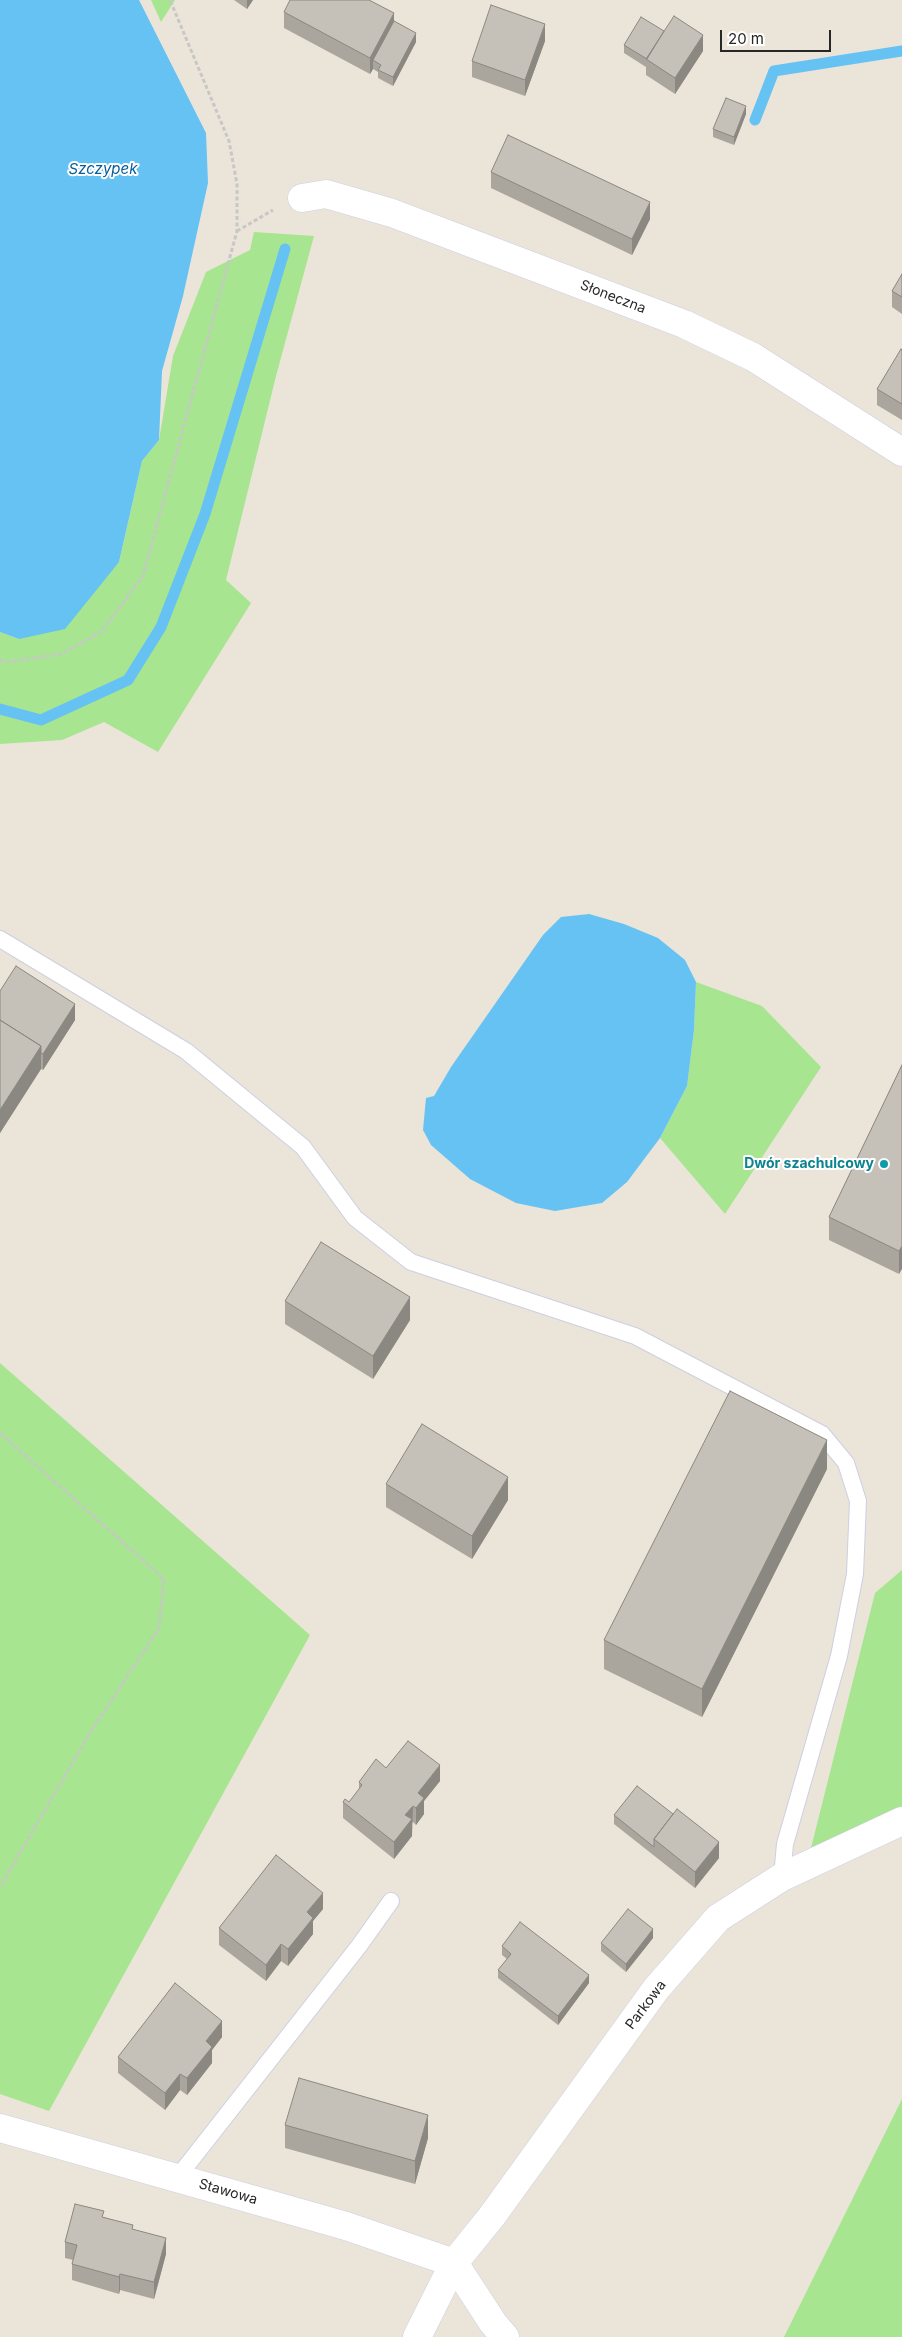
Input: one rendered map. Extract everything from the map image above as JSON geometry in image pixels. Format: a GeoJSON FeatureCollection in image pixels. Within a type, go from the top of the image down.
{"type":"FeatureCollection","features":[{"type":"Feature","properties":{"kind":"street","name":"Słoneczna"},"geometry":{"type":"LineString","coordinates":[[302,198],[326,194],[392,212],[684,324],[753,357],[902,452]]}},
{"type":"Feature","properties":{"kind":"street","name":"Parkowa"},"geometry":{"type":"LineString","coordinates":[[417,2337],[454,2263],[492,2216],[656,1989],[718,1918],[782,1877],[902,1821]]}},
{"type":"Feature","properties":{"kind":"street","name":"Stawowa"},"geometry":{"type":"LineString","coordinates":[[0,2128],[346,2226],[454,2263]]}},
{"type":"Feature","properties":{"kind":"street"},"geometry":{"type":"LineString","coordinates":[[454,2263],[493,2323],[505,2337]]}},
{"type":"Feature","properties":{"kind":"lane"},"geometry":{"type":"LineString","coordinates":[[0,940],[186,1051],[303,1146],[355,1218],[411,1262],[635,1336],[822,1434],[846,1464],[858,1501],[855,1574],[839,1656],[785,1844],[782,1877]]}},
{"type":"Feature","properties":{"kind":"lane"},"geometry":{"type":"LineString","coordinates":[[177,2178],[359,1946],[391,1901]]}},
{"type":"Feature","properties":{"kind":"path"},"geometry":{"type":"LineString","coordinates":[[0,660],[8,662],[62,654],[101,632],[143,576],[237,231],[237,184],[229,142],[170,0]]}},
{"type":"Feature","properties":{"kind":"path"},"geometry":{"type":"LineString","coordinates":[[237,231],[260,216],[302,198]]}},
{"type":"Feature","properties":{"kind":"path"},"geometry":{"type":"LineString","coordinates":[[0,1432],[164,1579],[159,1628],[91,1731],[0,1887]]}},
{"type":"Feature","properties":{"kind":"green space"},"geometry":{"type":"Polygon","coordinates":[[[151,0],[175,0],[161,22],[151,0]]]}},
{"type":"Feature","properties":{"kind":"green space"},"geometry":{"type":"Polygon","coordinates":[[[254,232],[314,236],[276,376],[226,580],[251,603],[158,752],[104,722],[62,740],[0,744],[0,632],[19,639],[119,562],[142,461],[159,440],[173,356],[206,272],[250,250],[254,232]]]}},
{"type":"Feature","properties":{"kind":"green space"},"geometry":{"type":"Polygon","coordinates":[[[696,982],[762,1006],[821,1067],[725,1214],[660,1138],[687,1086],[694,1030],[696,982]]]}},
{"type":"Feature","properties":{"kind":"green space"},"geometry":{"type":"Polygon","coordinates":[[[0,1363],[310,1635],[49,2111],[0,2094],[0,1363]]]}},
{"type":"Feature","properties":{"kind":"green space"},"geometry":{"type":"Polygon","coordinates":[[[902,1570],[902,1810],[811,1848],[875,1593],[902,1570]]]}},
{"type":"Feature","properties":{"kind":"green space"},"geometry":{"type":"Polygon","coordinates":[[[902,2099],[902,2337],[784,2337],[902,2099]]]}},
{"type":"Feature","properties":{"kind":"water","name":"Szczypek"},"geometry":{"type":"Polygon","coordinates":[[[0,0],[139,0],[206,133],[208,183],[183,296],[162,371],[159,440],[142,461],[119,562],[65,629],[19,639],[0,632],[0,0]]]}},
{"type":"Feature","properties":{"kind":"water"},"geometry":{"type":"Polygon","coordinates":[[[589,914],[624,924],[658,938],[685,960],[696,982],[694,1030],[687,1086],[660,1138],[627,1182],[602,1203],[555,1211],[516,1203],[470,1179],[431,1145],[423,1130],[426,1098],[434,1096],[451,1067],[543,935],[561,917],[589,914]]]}},
{"type":"Feature","properties":{"kind":"building"},"geometry":{"type":"Polygon","coordinates":[[[290,0],[369,0],[394,13],[370,58],[284,12],[290,0]]]}},
{"type":"Feature","properties":{"kind":"building"},"geometry":{"type":"Polygon","coordinates":[[[491,5],[545,24],[525,80],[472,61],[491,5]]]}},
{"type":"Feature","properties":{"kind":"building"},"geometry":{"type":"Polygon","coordinates":[[[674,16],[703,35],[675,78],[646,59],[674,16]]]}},
{"type":"Feature","properties":{"kind":"building"},"geometry":{"type":"Polygon","coordinates":[[[641,17],[664,31],[647,59],[624,45],[641,17]]]}},
{"type":"Feature","properties":{"kind":"building"},"geometry":{"type":"Polygon","coordinates":[[[394,21],[416,33],[393,77],[378,70],[381,65],[373,60],[394,21]]]}},
{"type":"Feature","properties":{"kind":"building"},"geometry":{"type":"Polygon","coordinates":[[[726,98],[746,106],[734,137],[713,129],[726,98]]]}},
{"type":"Feature","properties":{"kind":"building"},"geometry":{"type":"Polygon","coordinates":[[[508,135],[650,202],[632,239],[491,172],[508,135]]]}},
{"type":"Feature","properties":{"kind":"building"},"geometry":{"type":"Polygon","coordinates":[[[902,274],[902,297],[892,291],[902,274]]]}},
{"type":"Feature","properties":{"kind":"building"},"geometry":{"type":"Polygon","coordinates":[[[902,350],[902,404],[877,389],[902,350]]]}},
{"type":"Feature","properties":{"kind":"building"},"geometry":{"type":"Polygon","coordinates":[[[16,966],[75,1004],[43,1054],[41,1053],[41,1046],[0,1020],[0,991],[16,966]]]}},
{"type":"Feature","properties":{"kind":"building"},"geometry":{"type":"Polygon","coordinates":[[[0,1020],[41,1046],[0,1110],[0,1020]]]}},
{"type":"Feature","properties":{"kind":"building","name":"Dwór szachulcowy"},"geometry":{"type":"Polygon","coordinates":[[[902,1065],[902,1246],[899,1251],[829,1217],[902,1065]]]}},
{"type":"Feature","properties":{"kind":"building"},"geometry":{"type":"Polygon","coordinates":[[[321,1242],[410,1297],[373,1356],[285,1301],[321,1242]]]}},
{"type":"Feature","properties":{"kind":"building"},"geometry":{"type":"Polygon","coordinates":[[[730,1391],[827,1440],[702,1689],[604,1640],[730,1391]]]}},
{"type":"Feature","properties":{"kind":"building"},"geometry":{"type":"Polygon","coordinates":[[[422,1424],[508,1477],[472,1536],[386,1484],[422,1424]]]}},
{"type":"Feature","properties":{"kind":"building"},"geometry":{"type":"Polygon","coordinates":[[[408,1741],[440,1765],[418,1793],[424,1798],[416,1808],[413,1806],[405,1815],[412,1819],[394,1842],[343,1802],[345,1799],[349,1802],[362,1785],[359,1782],[376,1759],[386,1768],[408,1741]]]}},
{"type":"Feature","properties":{"kind":"building"},"geometry":{"type":"Polygon","coordinates":[[[637,1786],[673,1814],[654,1839],[654,1847],[614,1815],[637,1786]]]}},
{"type":"Feature","properties":{"kind":"building"},"geometry":{"type":"Polygon","coordinates":[[[677,1809],[719,1842],[695,1872],[654,1839],[677,1809]]]}},
{"type":"Feature","properties":{"kind":"building"},"geometry":{"type":"Polygon","coordinates":[[[276,1855],[323,1893],[307,1912],[313,1918],[288,1949],[281,1944],[266,1965],[219,1928],[276,1855]]]}},
{"type":"Feature","properties":{"kind":"building"},"geometry":{"type":"Polygon","coordinates":[[[628,1909],[653,1929],[626,1964],[601,1943],[628,1909]]]}},
{"type":"Feature","properties":{"kind":"building"},"geometry":{"type":"Polygon","coordinates":[[[520,1922],[589,1975],[558,2016],[498,1970],[511,1954],[502,1946],[520,1922]]]}},
{"type":"Feature","properties":{"kind":"building"},"geometry":{"type":"Polygon","coordinates":[[[175,1983],[222,2021],[206,2041],[212,2047],[187,2078],[180,2074],[165,2093],[118,2057],[175,1983]]]}},
{"type":"Feature","properties":{"kind":"building"},"geometry":{"type":"Polygon","coordinates":[[[299,2078],[428,2115],[415,2161],[285,2125],[299,2078]]]}},
{"type":"Feature","properties":{"kind":"building"},"geometry":{"type":"Polygon","coordinates":[[[75,2204],[104,2211],[102,2217],[133,2225],[132,2229],[166,2238],[154,2282],[120,2274],[119,2277],[72,2264],[77,2245],[65,2242],[75,2204]]]}},
{"type":"Feature","properties":{"kind":"waterway"},"geometry":{"type":"LineString","coordinates":[[755,120],[774,71],[902,51]]}},
{"type":"Feature","properties":{"kind":"waterway"},"geometry":{"type":"LineString","coordinates":[[0,709],[41,720],[128,680],[161,627],[205,514],[285,249]]}},
{"type":"Feature","properties":{"kind":"place","name":"Dwór szachulcowy"},"geometry":{"type":"Point","coordinates":[884,1164]}}]}
